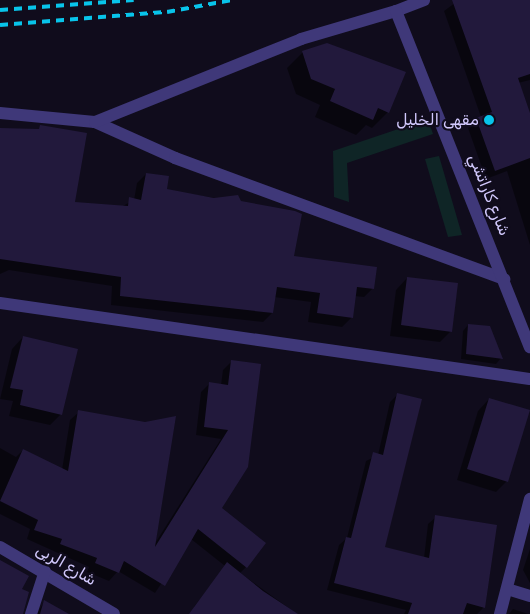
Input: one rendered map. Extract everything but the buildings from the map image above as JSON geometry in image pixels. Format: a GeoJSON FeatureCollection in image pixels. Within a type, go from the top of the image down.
{"type":"FeatureCollection","features":[{"type":"Feature","properties":{"kind":"street"},"geometry":{"type":"LineString","coordinates":[[95,122],[301,39],[424,0]]}},
{"type":"Feature","properties":{"kind":"street","name":"شارع كاراتشي"},"geometry":{"type":"LineString","coordinates":[[396,10],[416,56],[530,347]]}},
{"type":"Feature","properties":{"kind":"street"},"geometry":{"type":"LineString","coordinates":[[0,113],[95,122],[175,158],[504,279]]}},
{"type":"Feature","properties":{"kind":"street"},"geometry":{"type":"LineString","coordinates":[[0,303],[530,379]]}},
{"type":"Feature","properties":{"kind":"street"},"geometry":{"type":"LineString","coordinates":[[500,614],[530,499]]}},
{"type":"Feature","properties":{"kind":"street","name":"شارع الربى"},"geometry":{"type":"LineString","coordinates":[[0,547],[45,571],[114,614]]}},
{"type":"Feature","properties":{"kind":"street"},"geometry":{"type":"LineString","coordinates":[[31,614],[45,571]]}},
{"type":"Feature","properties":{"kind":"street"},"geometry":{"type":"LineString","coordinates":[[507,589],[530,596]]}},
{"type":"Feature","properties":{"kind":"green space"},"geometry":{"type":"Polygon","coordinates":[[[428,119],[433,134],[347,163],[349,202],[334,197],[333,151],[428,119]]]}},
{"type":"Feature","properties":{"kind":"green space"},"geometry":{"type":"Polygon","coordinates":[[[439,156],[462,235],[448,237],[425,159],[439,156]]]}},
{"type":"Feature","properties":{"kind":"railway"},"geometry":{"type":"LineString","coordinates":[[0,10],[134,0]]}},
{"type":"Feature","properties":{"kind":"railway"},"geometry":{"type":"LineString","coordinates":[[0,25],[167,12],[232,0]]}},
{"type":"Feature","properties":{"kind":"place","name":"مقهى الخليل"},"geometry":{"type":"Point","coordinates":[489,120]}}]}
